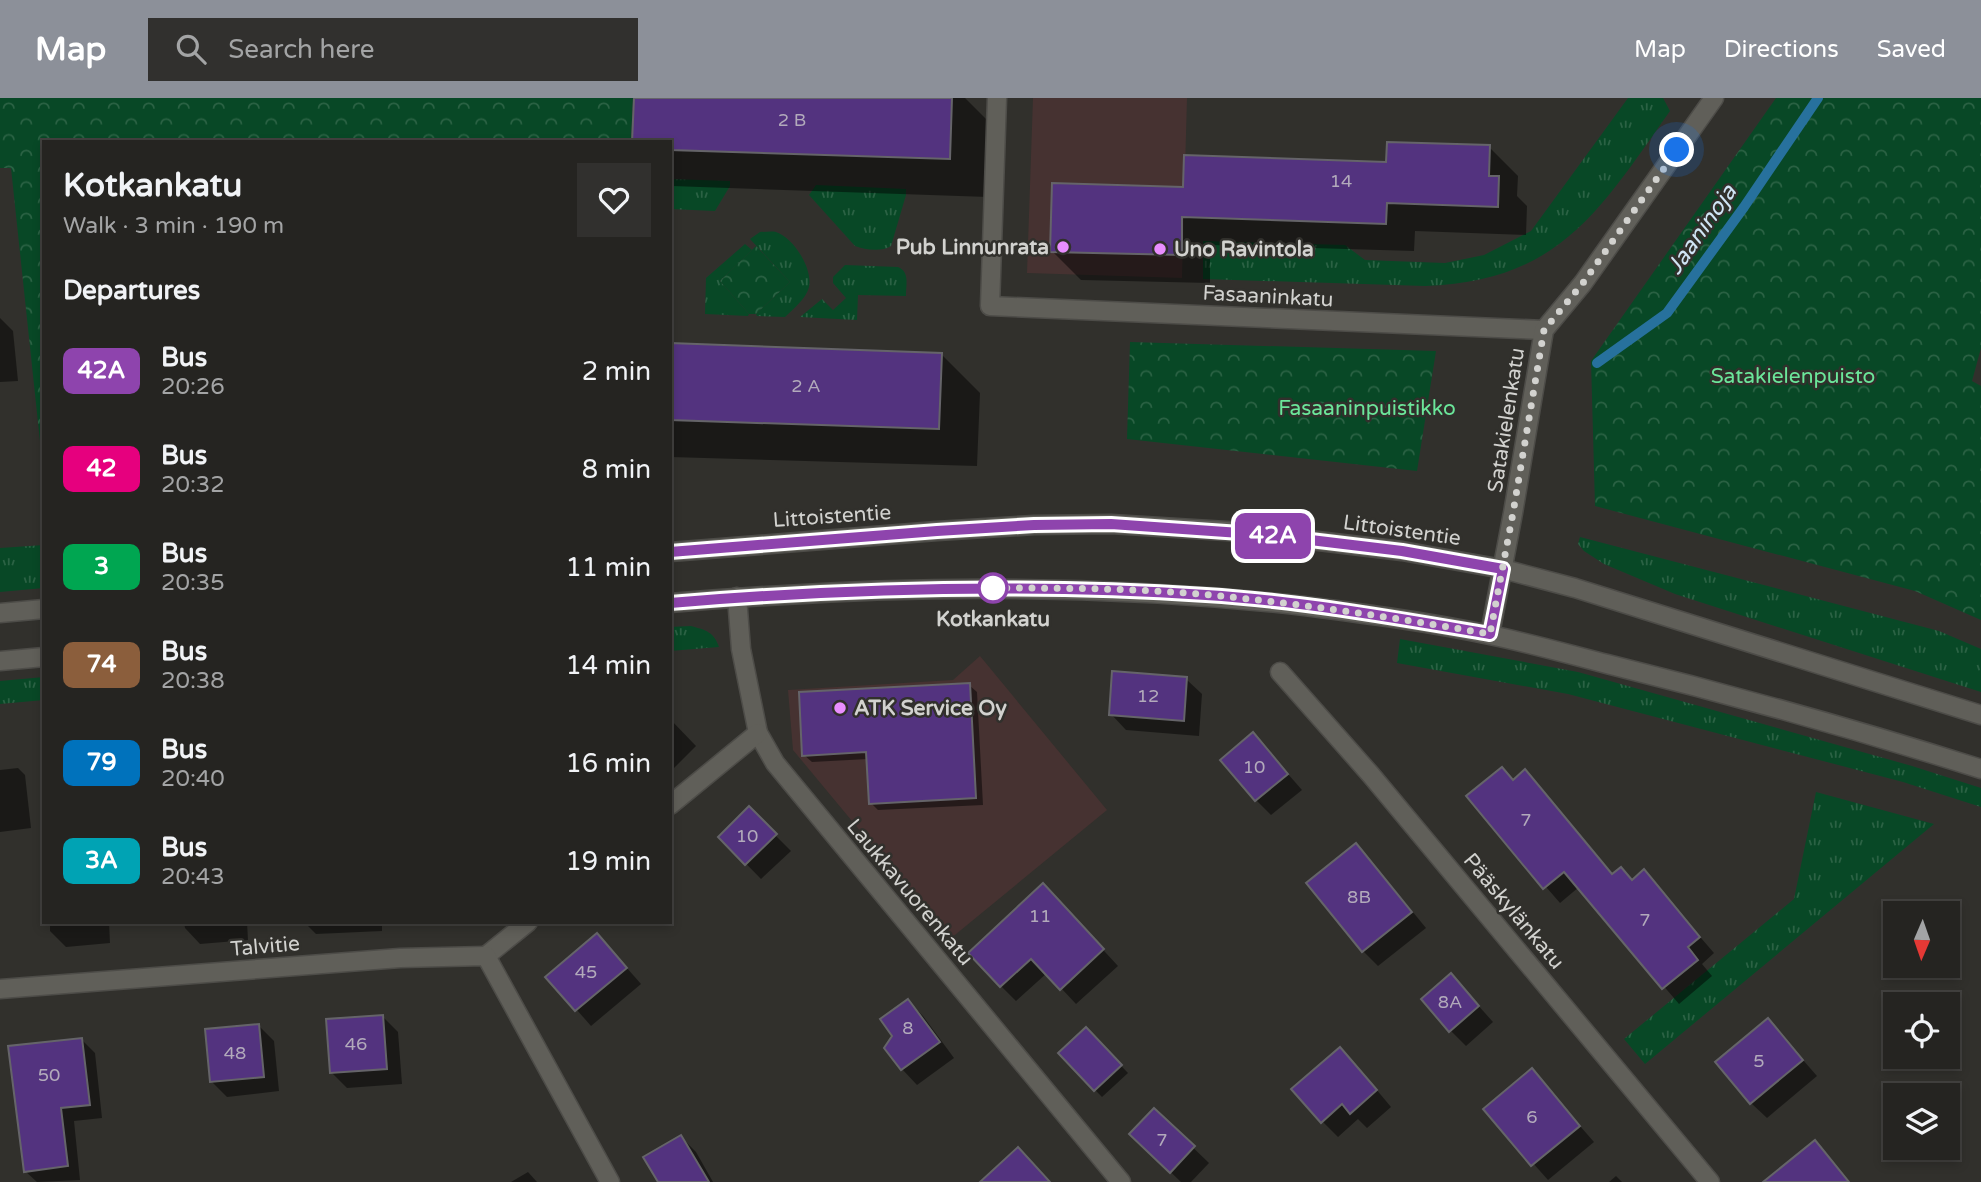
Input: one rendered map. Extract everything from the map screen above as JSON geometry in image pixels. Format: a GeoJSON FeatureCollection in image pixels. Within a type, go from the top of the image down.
{"type":"FeatureCollection","features":[{"type":"Feature","properties":{"kind":"street","name":"Fasaaninkatu"},"geometry":{"type":"LineString","coordinates":[[997,98],[990,306],[1544,330]]}},
{"type":"Feature","properties":{"kind":"street","name":"Satakielenkatu"},"geometry":{"type":"LineString","coordinates":[[1490,634],[1544,330],[1583,283],[1714,98]]}},
{"type":"Feature","properties":{"kind":"street","name":"Littoistentie"},"geometry":{"type":"LineString","coordinates":[[672,552],[937,531],[1111,524],[1269,535],[1402,551],[1503,569],[1575,588],[1981,715]]}},
{"type":"Feature","properties":{"kind":"street"},"geometry":{"type":"LineString","coordinates":[[672,603],[795,592],[1064,588],[1208,595],[1367,614],[1490,634],[1714,690],[1981,769]]}},
{"type":"Feature","properties":{"kind":"street","name":"Laukkavuorenkatu"},"geometry":{"type":"LineString","coordinates":[[737,597],[741,649],[758,733],[775,762],[1121,1182]]}},
{"type":"Feature","properties":{"kind":"street"},"geometry":{"type":"LineString","coordinates":[[0,613],[42,610]]}},
{"type":"Feature","properties":{"kind":"street"},"geometry":{"type":"LineString","coordinates":[[0,661],[42,657]]}},
{"type":"Feature","properties":{"kind":"street","name":"Pääskylänkatu"},"geometry":{"type":"LineString","coordinates":[[1280,673],[1371,775],[1710,1182]]}},
{"type":"Feature","properties":{"kind":"street"},"geometry":{"type":"LineString","coordinates":[[672,803],[758,733]]}},
{"type":"Feature","properties":{"kind":"street"},"geometry":{"type":"LineString","coordinates":[[526,924],[486,956],[610,1182]]}},
{"type":"Feature","properties":{"kind":"street","name":"Talvitie"},"geometry":{"type":"LineString","coordinates":[[0,989],[400,958],[486,956]]}},
{"type":"Feature","properties":{"kind":"shaded area"},"geometry":{"type":"Polygon","coordinates":[[[1033,98],[1187,98],[1182,278],[1027,273],[1033,98]]]}},
{"type":"Feature","properties":{"kind":"shaded area"},"geometry":{"type":"Polygon","coordinates":[[[980,656],[1107,810],[950,939],[793,750],[788,690],[953,680],[980,656]]]}},
{"type":"Feature","properties":{"kind":"green space"},"geometry":{"type":"Polygon","coordinates":[[[0,98],[633,98],[631,140],[42,140],[42,460],[11,168],[0,168],[0,98]]]}},
{"type":"Feature","properties":{"kind":"green space"},"geometry":{"type":"Polygon","coordinates":[[[1628,98],[1663,98],[1670,111],[1621,180],[1572,234],[1543,255],[1510,271],[1471,281],[1425,286],[1203,279],[1203,241],[1345,245],[1365,260],[1445,263],[1484,255],[1531,231],[1628,98]]]}},
{"type":"Feature","properties":{"kind":"green space","name":"Satakielenpuisto"},"geometry":{"type":"Polygon","coordinates":[[[1776,98],[1981,98],[1981,348],[1972,381],[1981,386],[1981,620],[1915,591],[1595,506],[1591,361],[1776,98]]]}},
{"type":"Feature","properties":{"kind":"green space"},"geometry":{"type":"Polygon","coordinates":[[[672,179],[730,181],[730,186],[715,211],[672,209],[672,179]]]}},
{"type":"Feature","properties":{"kind":"green space"},"geometry":{"type":"Polygon","coordinates":[[[816,185],[906,189],[891,246],[873,250],[855,246],[809,195],[816,185]]]}},
{"type":"Feature","properties":{"kind":"green space"},"geometry":{"type":"Polygon","coordinates":[[[760,232],[783,235],[801,255],[808,272],[809,287],[805,296],[785,317],[756,314],[790,282],[750,239],[760,232]]]}},
{"type":"Feature","properties":{"kind":"green space"},"geometry":{"type":"Polygon","coordinates":[[[745,244],[752,250],[720,281],[748,316],[705,314],[706,278],[745,244]]]}},
{"type":"Feature","properties":{"kind":"green space"},"geometry":{"type":"Polygon","coordinates":[[[756,246],[790,282],[756,314],[749,314],[720,281],[756,246]]]}},
{"type":"Feature","properties":{"kind":"green space"},"geometry":{"type":"Polygon","coordinates":[[[845,265],[902,269],[906,275],[906,296],[858,295],[857,320],[800,317],[822,299],[833,310],[846,298],[833,283],[833,277],[845,265]]]}},
{"type":"Feature","properties":{"kind":"green space","name":"Fasaaninpuistikko"},"geometry":{"type":"Polygon","coordinates":[[[1130,342],[1436,351],[1417,471],[1127,439],[1130,342]]]}},
{"type":"Feature","properties":{"kind":"green space"},"geometry":{"type":"Polygon","coordinates":[[[1580,537],[1939,631],[1981,649],[1981,692],[1675,594],[1604,564],[1584,551],[1578,544],[1580,537]]]}},
{"type":"Feature","properties":{"kind":"green space"},"geometry":{"type":"Polygon","coordinates":[[[42,545],[42,588],[0,592],[0,548],[42,545]]]}},
{"type":"Feature","properties":{"kind":"green space"},"geometry":{"type":"Polygon","coordinates":[[[691,626],[709,632],[719,647],[672,651],[672,627],[691,626]]]}},
{"type":"Feature","properties":{"kind":"green space"},"geometry":{"type":"Polygon","coordinates":[[[1400,639],[1578,672],[1912,766],[1981,788],[1981,807],[1903,782],[1568,694],[1397,663],[1400,639]]]}},
{"type":"Feature","properties":{"kind":"green space"},"geometry":{"type":"Polygon","coordinates":[[[42,677],[42,700],[0,704],[0,681],[42,677]]]}},
{"type":"Feature","properties":{"kind":"green space"},"geometry":{"type":"Polygon","coordinates":[[[1816,792],[1934,824],[1645,1064],[1624,1039],[1794,899],[1816,792]]]}},
{"type":"Feature","properties":{"kind":"building"},"geometry":{"type":"Polygon","coordinates":[[[634,98],[952,98],[950,159],[672,150],[672,140],[632,140],[634,98]]]}},
{"type":"Feature","properties":{"kind":"building"},"geometry":{"type":"Polygon","coordinates":[[[1387,142],[1490,145],[1489,176],[1499,176],[1498,207],[1387,203],[1386,224],[1182,217],[1182,255],[1050,252],[1052,183],[1183,187],[1184,155],[1386,162],[1387,142]]]}},
{"type":"Feature","properties":{"kind":"building"},"geometry":{"type":"Polygon","coordinates":[[[672,343],[942,353],[939,429],[672,420],[672,343]]]}},
{"type":"Feature","properties":{"kind":"building"},"geometry":{"type":"Polygon","coordinates":[[[1112,671],[1187,677],[1184,721],[1109,715],[1112,671]]]}},
{"type":"Feature","properties":{"kind":"building"},"geometry":{"type":"Polygon","coordinates":[[[970,683],[976,798],[869,804],[866,752],[802,756],[799,692],[970,683]]]}},
{"type":"Feature","properties":{"kind":"building"},"geometry":{"type":"Polygon","coordinates":[[[1253,732],[1288,774],[1255,801],[1220,760],[1253,732]]]}},
{"type":"Feature","properties":{"kind":"building"},"geometry":{"type":"Polygon","coordinates":[[[1502,767],[1513,780],[1525,769],[1612,874],[1621,867],[1632,880],[1644,869],[1700,937],[1688,947],[1698,960],[1662,989],[1564,872],[1543,889],[1466,796],[1502,767]]]}},
{"type":"Feature","properties":{"kind":"building"},"geometry":{"type":"Polygon","coordinates":[[[749,806],[777,834],[745,865],[718,837],[749,806]]]}},
{"type":"Feature","properties":{"kind":"building"},"geometry":{"type":"Polygon","coordinates":[[[1356,843],[1412,912],[1362,952],[1306,883],[1356,843]]]}},
{"type":"Feature","properties":{"kind":"building"},"geometry":{"type":"Polygon","coordinates":[[[1043,883],[1104,949],[1060,990],[1031,959],[1000,987],[968,953],[1043,883]]]}},
{"type":"Feature","properties":{"kind":"building"},"geometry":{"type":"Polygon","coordinates":[[[597,933],[627,968],[575,1011],[545,977],[597,933]]]}},
{"type":"Feature","properties":{"kind":"building"},"geometry":{"type":"Polygon","coordinates":[[[1451,973],[1479,1006],[1449,1032],[1421,999],[1451,973]]]}},
{"type":"Feature","properties":{"kind":"building"},"geometry":{"type":"Polygon","coordinates":[[[908,999],[940,1042],[901,1070],[884,1048],[892,1036],[880,1019],[908,999]]]}},
{"type":"Feature","properties":{"kind":"building"},"geometry":{"type":"Polygon","coordinates":[[[383,1015],[387,1069],[330,1073],[326,1019],[383,1015]]]}},
{"type":"Feature","properties":{"kind":"building"},"geometry":{"type":"Polygon","coordinates":[[[1768,1018],[1803,1060],[1750,1104],[1715,1062],[1768,1018]]]}},
{"type":"Feature","properties":{"kind":"building"},"geometry":{"type":"Polygon","coordinates":[[[259,1024],[264,1077],[210,1082],[205,1029],[259,1024]]]}},
{"type":"Feature","properties":{"kind":"building"},"geometry":{"type":"Polygon","coordinates":[[[1086,1027],[1122,1065],[1094,1091],[1058,1053],[1086,1027]]]}},
{"type":"Feature","properties":{"kind":"building"},"geometry":{"type":"Polygon","coordinates":[[[82,1038],[90,1105],[61,1108],[68,1166],[24,1172],[8,1046],[82,1038]]]}},
{"type":"Feature","properties":{"kind":"building"},"geometry":{"type":"Polygon","coordinates":[[[1340,1047],[1377,1090],[1350,1114],[1342,1104],[1321,1123],[1291,1089],[1340,1047]]]}},
{"type":"Feature","properties":{"kind":"building"},"geometry":{"type":"Polygon","coordinates":[[[1532,1068],[1580,1126],[1531,1166],[1483,1109],[1532,1068]]]}},
{"type":"Feature","properties":{"kind":"building"},"geometry":{"type":"Polygon","coordinates":[[[1154,1108],[1195,1146],[1170,1173],[1129,1134],[1154,1108]]]}},
{"type":"Feature","properties":{"kind":"building"},"geometry":{"type":"Polygon","coordinates":[[[681,1135],[709,1182],[658,1182],[643,1157],[681,1135]]]}},
{"type":"Feature","properties":{"kind":"building"},"geometry":{"type":"Polygon","coordinates":[[[1815,1140],[1849,1182],[1763,1182],[1815,1140]]]}},
{"type":"Feature","properties":{"kind":"building"},"geometry":{"type":"Polygon","coordinates":[[[1018,1147],[1050,1182],[980,1182],[1018,1147]]]}},
{"type":"Feature","properties":{"kind":"waterway","name":"Jaaninoja"},"geometry":{"type":"LineString","coordinates":[[1597,363],[1667,313],[1818,98]]}},
{"type":"Feature","properties":{"kind":"bus line","name":"42A"},"geometry":{"type":"LineString","coordinates":[[672,552],[937,531],[1111,524],[1269,535],[1402,551],[1503,569],[1490,634],[1367,614],[1208,595],[1064,588],[795,592],[672,603]]}},
{"type":"Feature","properties":{"kind":"place","name":"Pub Linnunrata"},"geometry":{"type":"Point","coordinates":[1063,247]}},
{"type":"Feature","properties":{"kind":"place","name":"Uno Ravintola"},"geometry":{"type":"Point","coordinates":[1160,249]}},
{"type":"Feature","properties":{"kind":"place","name":"Kotkankatu"},"geometry":{"type":"Point","coordinates":[993,588]}},
{"type":"Feature","properties":{"kind":"place","name":"ATK Service Oy"},"geometry":{"type":"Point","coordinates":[840,708]}},
{"type":"Feature","properties":{"kind":"route"},"geometry":{"type":"LineString","coordinates":[[993,588],[981,588],[1064,588],[1208,595],[1367,614],[1490,634],[1544,330],[1583,283],[1677,150]]}}]}
